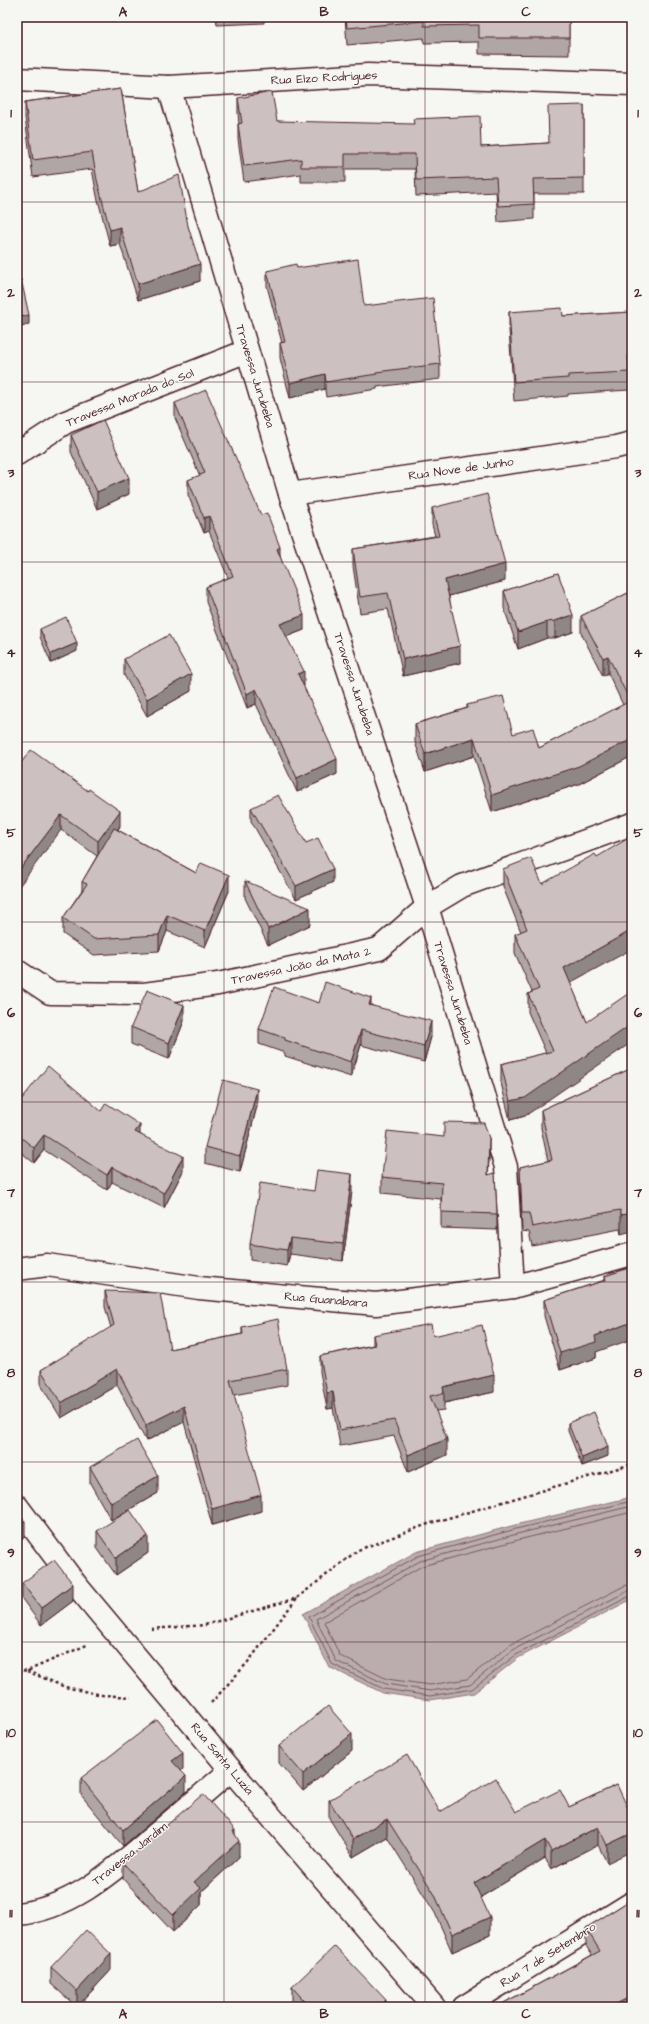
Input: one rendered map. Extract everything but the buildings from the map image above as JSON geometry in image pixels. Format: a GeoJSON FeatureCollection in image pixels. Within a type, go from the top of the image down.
{"type":"FeatureCollection","features":[{"type":"Feature","properties":{"kind":"street","name":"Rua Elzo Rodrigues"},"geometry":{"type":"LineString","coordinates":[[17,79],[169,86],[368,75],[632,84]]}},
{"type":"Feature","properties":{"kind":"street","name":"Travessa Jurubeba"},"geometry":{"type":"LineString","coordinates":[[169,86],[290,494],[427,907],[506,1167],[513,1287]]}},
{"type":"Feature","properties":{"kind":"street","name":"Travessa Morada do Sol"},"geometry":{"type":"LineString","coordinates":[[17,454],[66,422],[247,351]]}},
{"type":"Feature","properties":{"kind":"street","name":"Rua Nove de Junho"},"geometry":{"type":"LineString","coordinates":[[290,494],[616,447],[632,443]]}},
{"type":"Feature","properties":{"kind":"street","name":"Travessa João da Mata 2"},"geometry":{"type":"LineString","coordinates":[[17,971],[50,993],[144,994],[218,984],[379,949],[427,907],[462,886],[632,824]]}},
{"type":"Feature","properties":{"kind":"street","name":"Rua Guanabara"},"geometry":{"type":"LineString","coordinates":[[17,1269],[47,1265],[199,1288],[376,1304],[513,1287],[632,1254]]}},
{"type":"Feature","properties":{"kind":"street","name":"Rua Santa Luzia"},"geometry":{"type":"LineString","coordinates":[[17,1506],[77,1586],[231,1770],[434,2007]]}},
{"type":"Feature","properties":{"kind":"street","name":"Travessa Jardim"},"geometry":{"type":"LineString","coordinates":[[17,1914],[34,1913],[76,1896],[114,1870],[231,1770]]}},
{"type":"Feature","properties":{"kind":"street","name":"Rua 7 de Setembro"},"geometry":{"type":"LineString","coordinates":[[464,2007],[632,1903]]}},
{"type":"Feature","properties":{"kind":"path"},"geometry":{"type":"LineString","coordinates":[[193,1724],[248,1662],[297,1598],[358,1550],[428,1524],[632,1464]]}},
{"type":"Feature","properties":{"kind":"path"},"geometry":{"type":"LineString","coordinates":[[27,1671],[117,1632],[205,1625],[297,1598]]}},
{"type":"Feature","properties":{"kind":"path"},"geometry":{"type":"LineString","coordinates":[[17,1669],[27,1671],[65,1687],[102,1695],[134,1698]]}},
{"type":"Feature","properties":{"kind":"water"},"geometry":{"type":"Polygon","coordinates":[[[632,1497],[632,1599],[518,1658],[474,1693],[430,1700],[383,1693],[329,1667],[303,1614],[416,1552],[515,1525],[632,1497]]]}}]}
